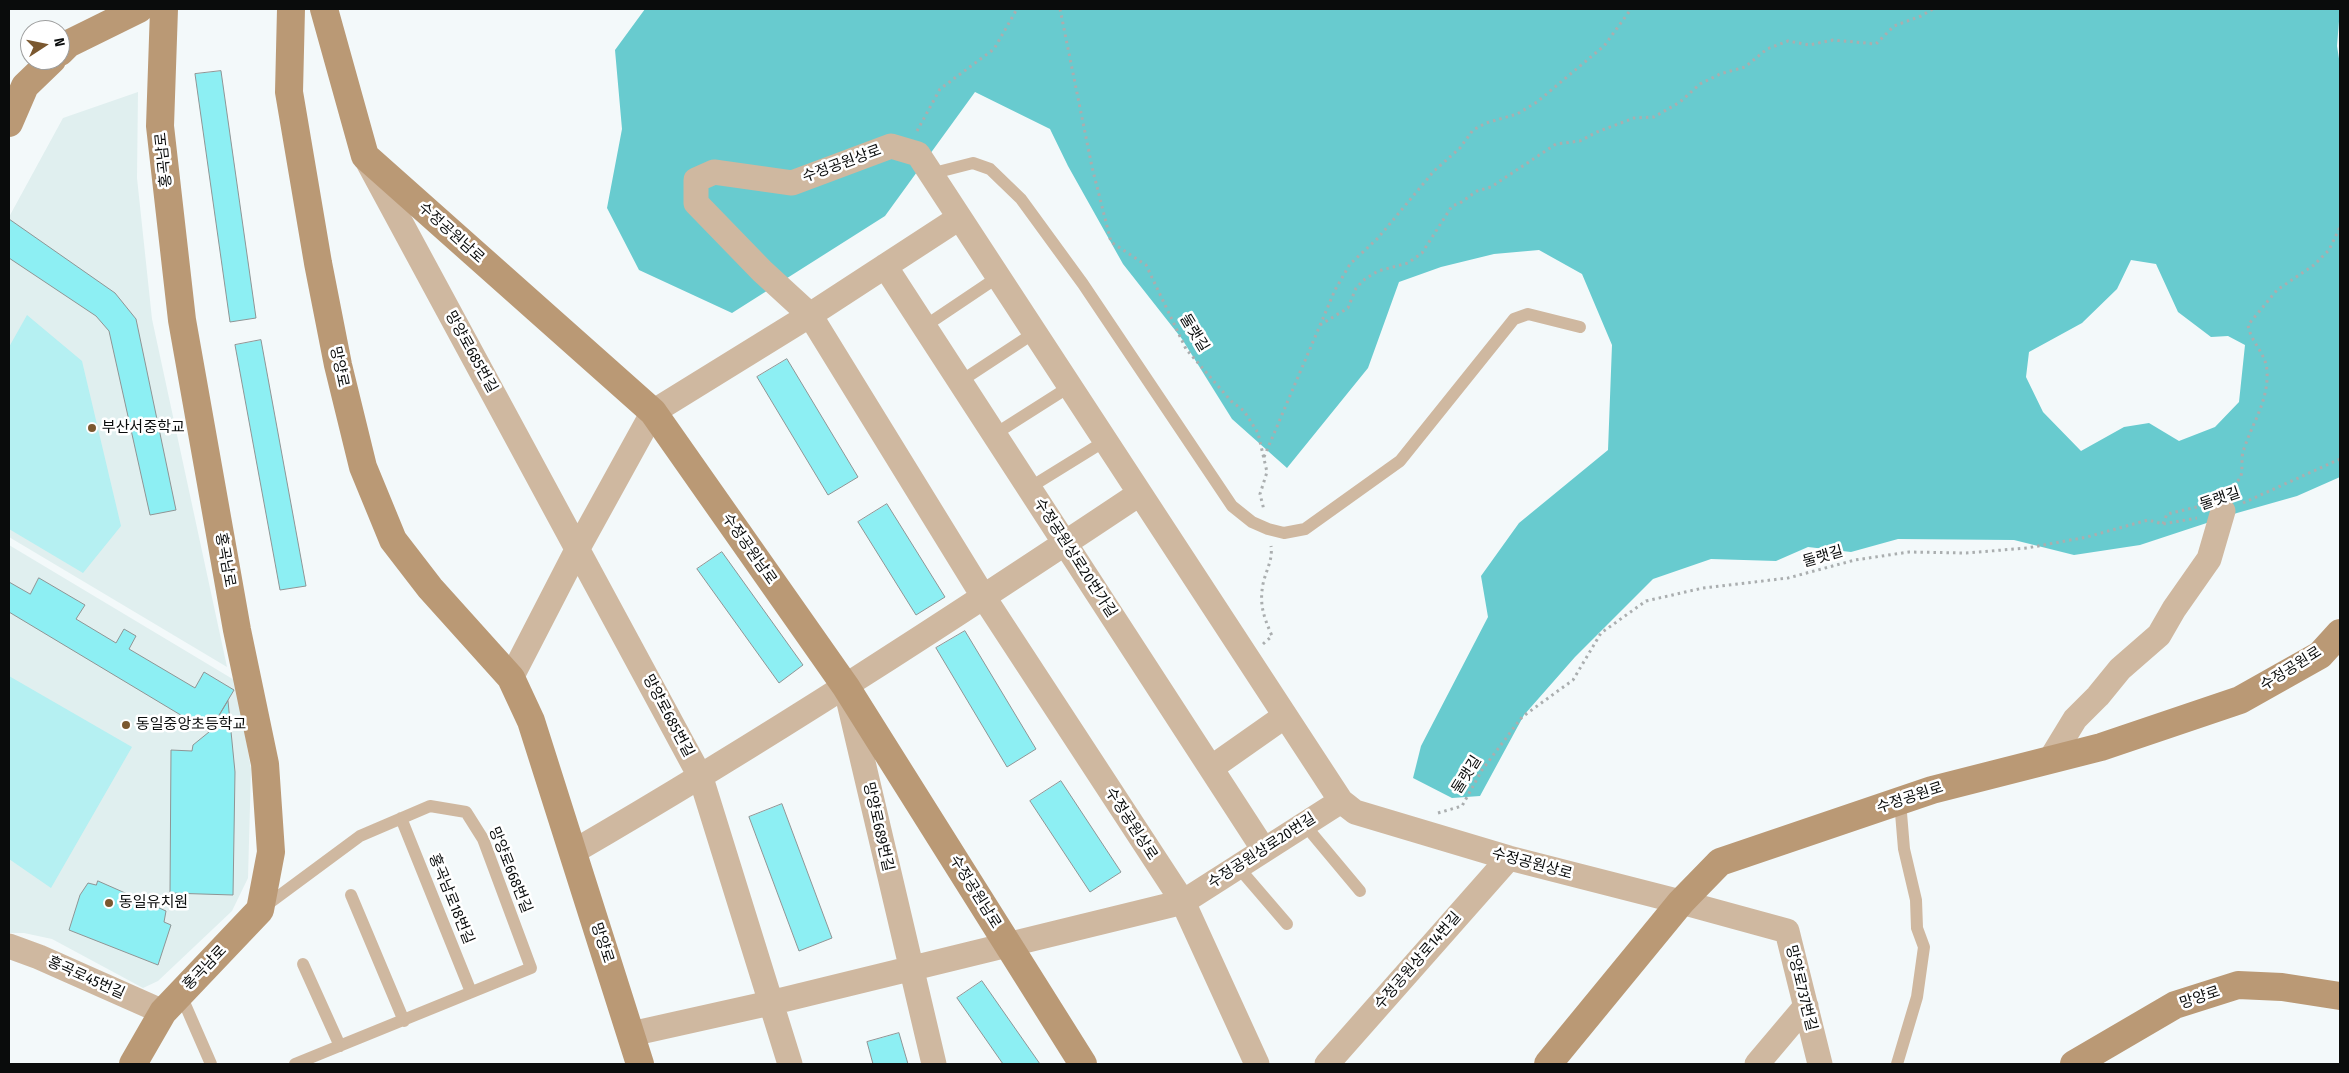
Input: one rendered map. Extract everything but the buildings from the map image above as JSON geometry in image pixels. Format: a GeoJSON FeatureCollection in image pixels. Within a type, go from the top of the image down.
{"type":"FeatureCollection","features":[{"type":"Feature","properties":{"kind":"street"},"geometry":{"type":"LineString","coordinates":[[70,43],[139,9]]}},
{"type":"Feature","properties":{"kind":"street","name":"홍곡남로"},"geometry":{"type":"LineString","coordinates":[[133,1064],[172,1002],[260,910],[271,852],[265,764],[237,630],[182,320],[160,126],[164,9]]}},
{"type":"Feature","properties":{"kind":"street","name":"망양로"},"geometry":{"type":"LineString","coordinates":[[291,9],[289,92],[336,356],[363,468],[393,540],[430,588],[511,678],[531,722],[640,1064]]}},
{"type":"Feature","properties":{"kind":"street"},"geometry":{"type":"LineString","coordinates":[[324,9],[365,156]]}},
{"type":"Feature","properties":{"kind":"street"},"geometry":{"type":"LineString","coordinates":[[9,123],[25,86],[42,70]]}},
{"type":"Feature","properties":{"kind":"street","name":"수정공원상로"},"geometry":{"type":"LineString","coordinates":[[1257,1064],[1183,902],[983,596],[810,315],[762,271],[696,203],[696,180],[714,172],[792,183],[891,146],[918,154],[1340,801],[1355,812],[1509,858],[1681,902]]}},
{"type":"Feature","properties":{"kind":"street","name":"수정공원남로"},"geometry":{"type":"LineString","coordinates":[[365,156],[652,412],[846,687],[1083,1064]]}},
{"type":"Feature","properties":{"kind":"street","name":"망양로685번길"},"geometry":{"type":"LineString","coordinates":[[365,156],[701,778],[790,1064]]}},
{"type":"Feature","properties":{"kind":"street"},"geometry":{"type":"LineString","coordinates":[[511,678],[578,548],[652,412],[810,315],[959,218]]}},
{"type":"Feature","properties":{"kind":"street","name":"수정공원상로20번가길"},"geometry":{"type":"LineString","coordinates":[[886,266],[1264,850]]}},
{"type":"Feature","properties":{"kind":"street"},"geometry":{"type":"LineString","coordinates":[[573,852],[701,778],[846,687],[1139,494]]}},
{"type":"Feature","properties":{"kind":"street"},"geometry":{"type":"LineString","coordinates":[[2050,760],[2075,719],[2098,696],[2120,669],[2159,635],[2174,609],[2209,559],[2217,503]]}},
{"type":"Feature","properties":{"kind":"street","name":"수정공원로"},"geometry":{"type":"LineString","coordinates":[[1548,1064],[1681,902],[1720,862],[1932,790],[2101,747],[2240,700],[2320,654],[2340,634]]}},
{"type":"Feature","properties":{"kind":"street","name":"망양로689번길"},"geometry":{"type":"LineString","coordinates":[[846,687],[934,1064]]}},
{"type":"Feature","properties":{"kind":"street"},"geometry":{"type":"LineString","coordinates":[[1210,768],[1285,716]]}},
{"type":"Feature","properties":{"kind":"street","name":"수정공원상로20번길"},"geometry":{"type":"LineString","coordinates":[[1183,902],[1340,801]]}},
{"type":"Feature","properties":{"kind":"street","name":"수정공원상로14번길"},"geometry":{"type":"LineString","coordinates":[[1328,1064],[1509,858]]}},
{"type":"Feature","properties":{"kind":"street","name":"수정공원남로"},"geometry":{"type":"LineString","coordinates":[[1008,944],[1183,902]]}},
{"type":"Feature","properties":{"kind":"street","name":"망양로737번길"},"geometry":{"type":"LineString","coordinates":[[1681,902],[1787,931],[1820,1064]]}},
{"type":"Feature","properties":{"kind":"street"},"geometry":{"type":"LineString","coordinates":[[631,1034],[1008,944]]}},
{"type":"Feature","properties":{"kind":"street","name":"홍곡로45번길"},"geometry":{"type":"LineString","coordinates":[[9,946],[172,1002]]}},
{"type":"Feature","properties":{"kind":"street","name":"망양로"},"geometry":{"type":"LineString","coordinates":[[2074,1064],[2175,1005],[2238,985],[2282,987],[2340,996]]}},
{"type":"Feature","properties":{"kind":"street"},"geometry":{"type":"LineString","coordinates":[[1757,1064],[1806,1006]]}},
{"type":"Feature","properties":{"kind":"lane"},"geometry":{"type":"LineString","coordinates":[[930,174],[973,163],[990,169],[1021,199],[1084,284],[1232,506],[1252,522],[1284,533],[1304,529],[1400,462],[1514,318],[1528,314],[1580,327]]}},
{"type":"Feature","properties":{"kind":"lane"},"geometry":{"type":"LineString","coordinates":[[925,326],[998,278]]}},
{"type":"Feature","properties":{"kind":"lane"},"geometry":{"type":"LineString","coordinates":[[960,382],[1034,333]]}},
{"type":"Feature","properties":{"kind":"lane"},"geometry":{"type":"LineString","coordinates":[[995,434],[1069,387]]}},
{"type":"Feature","properties":{"kind":"lane"},"geometry":{"type":"LineString","coordinates":[[1029,488],[1105,441]]}},
{"type":"Feature","properties":{"kind":"lane"},"geometry":{"type":"LineString","coordinates":[[1897,1064],[1917,997],[1924,947],[1918,928],[1916,900],[1904,849],[1900,801]]}},
{"type":"Feature","properties":{"kind":"lane","name":"망양로668번길"},"geometry":{"type":"LineString","coordinates":[[260,910],[360,836],[430,806],[466,812],[483,839],[531,968],[471,992]]}},
{"type":"Feature","properties":{"kind":"lane","name":"홍곡남로18번길"},"geometry":{"type":"LineString","coordinates":[[401,818],[471,992]]}},
{"type":"Feature","properties":{"kind":"lane"},"geometry":{"type":"LineString","coordinates":[[1304,824],[1360,891]]}},
{"type":"Feature","properties":{"kind":"lane"},"geometry":{"type":"LineString","coordinates":[[1238,867],[1287,924]]}},
{"type":"Feature","properties":{"kind":"lane"},"geometry":{"type":"LineString","coordinates":[[351,895],[404,1021]]}},
{"type":"Feature","properties":{"kind":"lane"},"geometry":{"type":"LineString","coordinates":[[304,964],[340,1046]]}},
{"type":"Feature","properties":{"kind":"lane"},"geometry":{"type":"LineString","coordinates":[[295,1064],[471,992]]}},
{"type":"Feature","properties":{"kind":"lane"},"geometry":{"type":"LineString","coordinates":[[172,1002],[211,1064]]}},
{"type":"Feature","properties":{"kind":"path"},"geometry":{"type":"LineString","coordinates":[[906,150],[940,89],[994,49],[1017,9]]}},
{"type":"Feature","properties":{"kind":"path","name":"둘랫길"},"geometry":{"type":"LineString","coordinates":[[1060,9],[1092,167],[1111,242],[1146,265],[1186,349],[1230,401],[1244,411],[1258,433],[1267,472],[1260,494],[1272,556],[1263,584],[1261,610],[1272,636],[1247,658]]}},
{"type":"Feature","properties":{"kind":"path"},"geometry":{"type":"LineString","coordinates":[[1264,458],[1320,324],[1350,264],[1378,238],[1434,171],[1460,148],[1473,130],[1486,123],[1518,114],[1537,102],[1604,46],[1631,9]]}},
{"type":"Feature","properties":{"kind":"path"},"geometry":{"type":"LineString","coordinates":[[1320,324],[1348,308],[1356,288],[1365,280],[1378,271],[1408,263],[1422,253],[1446,212],[1452,206],[1460,203],[1477,191],[1491,187],[1556,144],[1580,141],[1597,132],[1634,118],[1654,117],[1680,102],[1700,84],[1720,74],[1745,67],[1767,49],[1788,41],[1809,45],[1833,40],[1876,44],[1894,26],[1921,16],[1933,9]]}},
{"type":"Feature","properties":{"kind":"path"},"geometry":{"type":"LineString","coordinates":[[2163,524],[2167,514],[2217,503],[2241,476],[2242,453],[2260,411],[2267,370],[2263,355],[2250,336],[2248,325],[2277,290],[2314,265],[2329,250],[2340,227]]}},
{"type":"Feature","properties":{"kind":"path","name":"둘랫길"},"geometry":{"type":"LineString","coordinates":[[1432,815],[1462,806],[1482,770],[1522,717],[1573,680],[1601,632],[1646,601],[1703,588],[1788,578],[1855,560],[1909,552],[1966,553],[2027,548],[2087,537],[2148,520],[2163,524],[2188,521],[2217,503],[2340,459]]}},
{"type":"Feature","properties":{"kind":"shaded area"},"geometry":{"type":"Polygon","coordinates":[[[645,9],[2340,9],[2337,46],[2340,65],[2340,477],[2297,496],[2237,513],[2140,545],[2074,555],[2014,540],[1898,539],[1851,552],[1808,547],[1776,561],[1711,559],[1653,579],[1575,657],[1524,715],[1480,796],[1452,798],[1413,778],[1421,746],[1488,617],[1481,576],[1519,523],[1608,450],[1612,345],[1582,274],[1539,250],[1494,254],[1441,267],[1399,282],[1368,368],[1287,468],[1232,419],[1182,339],[1123,264],[1068,166],[1050,129],[975,92],[885,216],[732,313],[639,270],[607,208],[622,129],[615,50],[645,9]],[[2131,260],[2117,289],[2082,323],[2029,352],[2026,377],[2043,412],[2081,451],[2124,427],[2149,423],[2179,441],[2215,427],[2239,402],[2245,345],[2228,336],[2211,337],[2178,312],[2156,264],[2131,260]]]}},
{"type":"Feature","properties":{"kind":"shaded area","name":"부산서중학교"},"geometry":{"type":"Polygon","coordinates":[[[138,92],[137,178],[152,319],[227,667],[9,537],[9,217],[63,118],[138,92]]]}},
{"type":"Feature","properties":{"kind":"shaded area"},"geometry":{"type":"Polygon","coordinates":[[[27,315],[82,361],[121,526],[83,573],[9,529],[9,347],[27,315]]]}},
{"type":"Feature","properties":{"kind":"shaded area","name":"동일중앙초등학교"},"geometry":{"type":"Polygon","coordinates":[[[9,545],[236,681],[251,769],[248,878],[232,911],[158,981],[143,988],[52,939],[24,933],[9,933],[9,545]]]}},
{"type":"Feature","properties":{"kind":"shaded area"},"geometry":{"type":"Polygon","coordinates":[[[9,676],[132,747],[51,888],[9,859],[9,676]]]}},
{"type":"Feature","properties":{"kind":"place","name":"부산서중학교"},"geometry":{"type":"Point","coordinates":[92,428]}},
{"type":"Feature","properties":{"kind":"place","name":"동일중앙초등학교"},"geometry":{"type":"Point","coordinates":[126,725]}},
{"type":"Feature","properties":{"kind":"place","name":"동일유치원"},"geometry":{"type":"Point","coordinates":[109,903]}}]}
